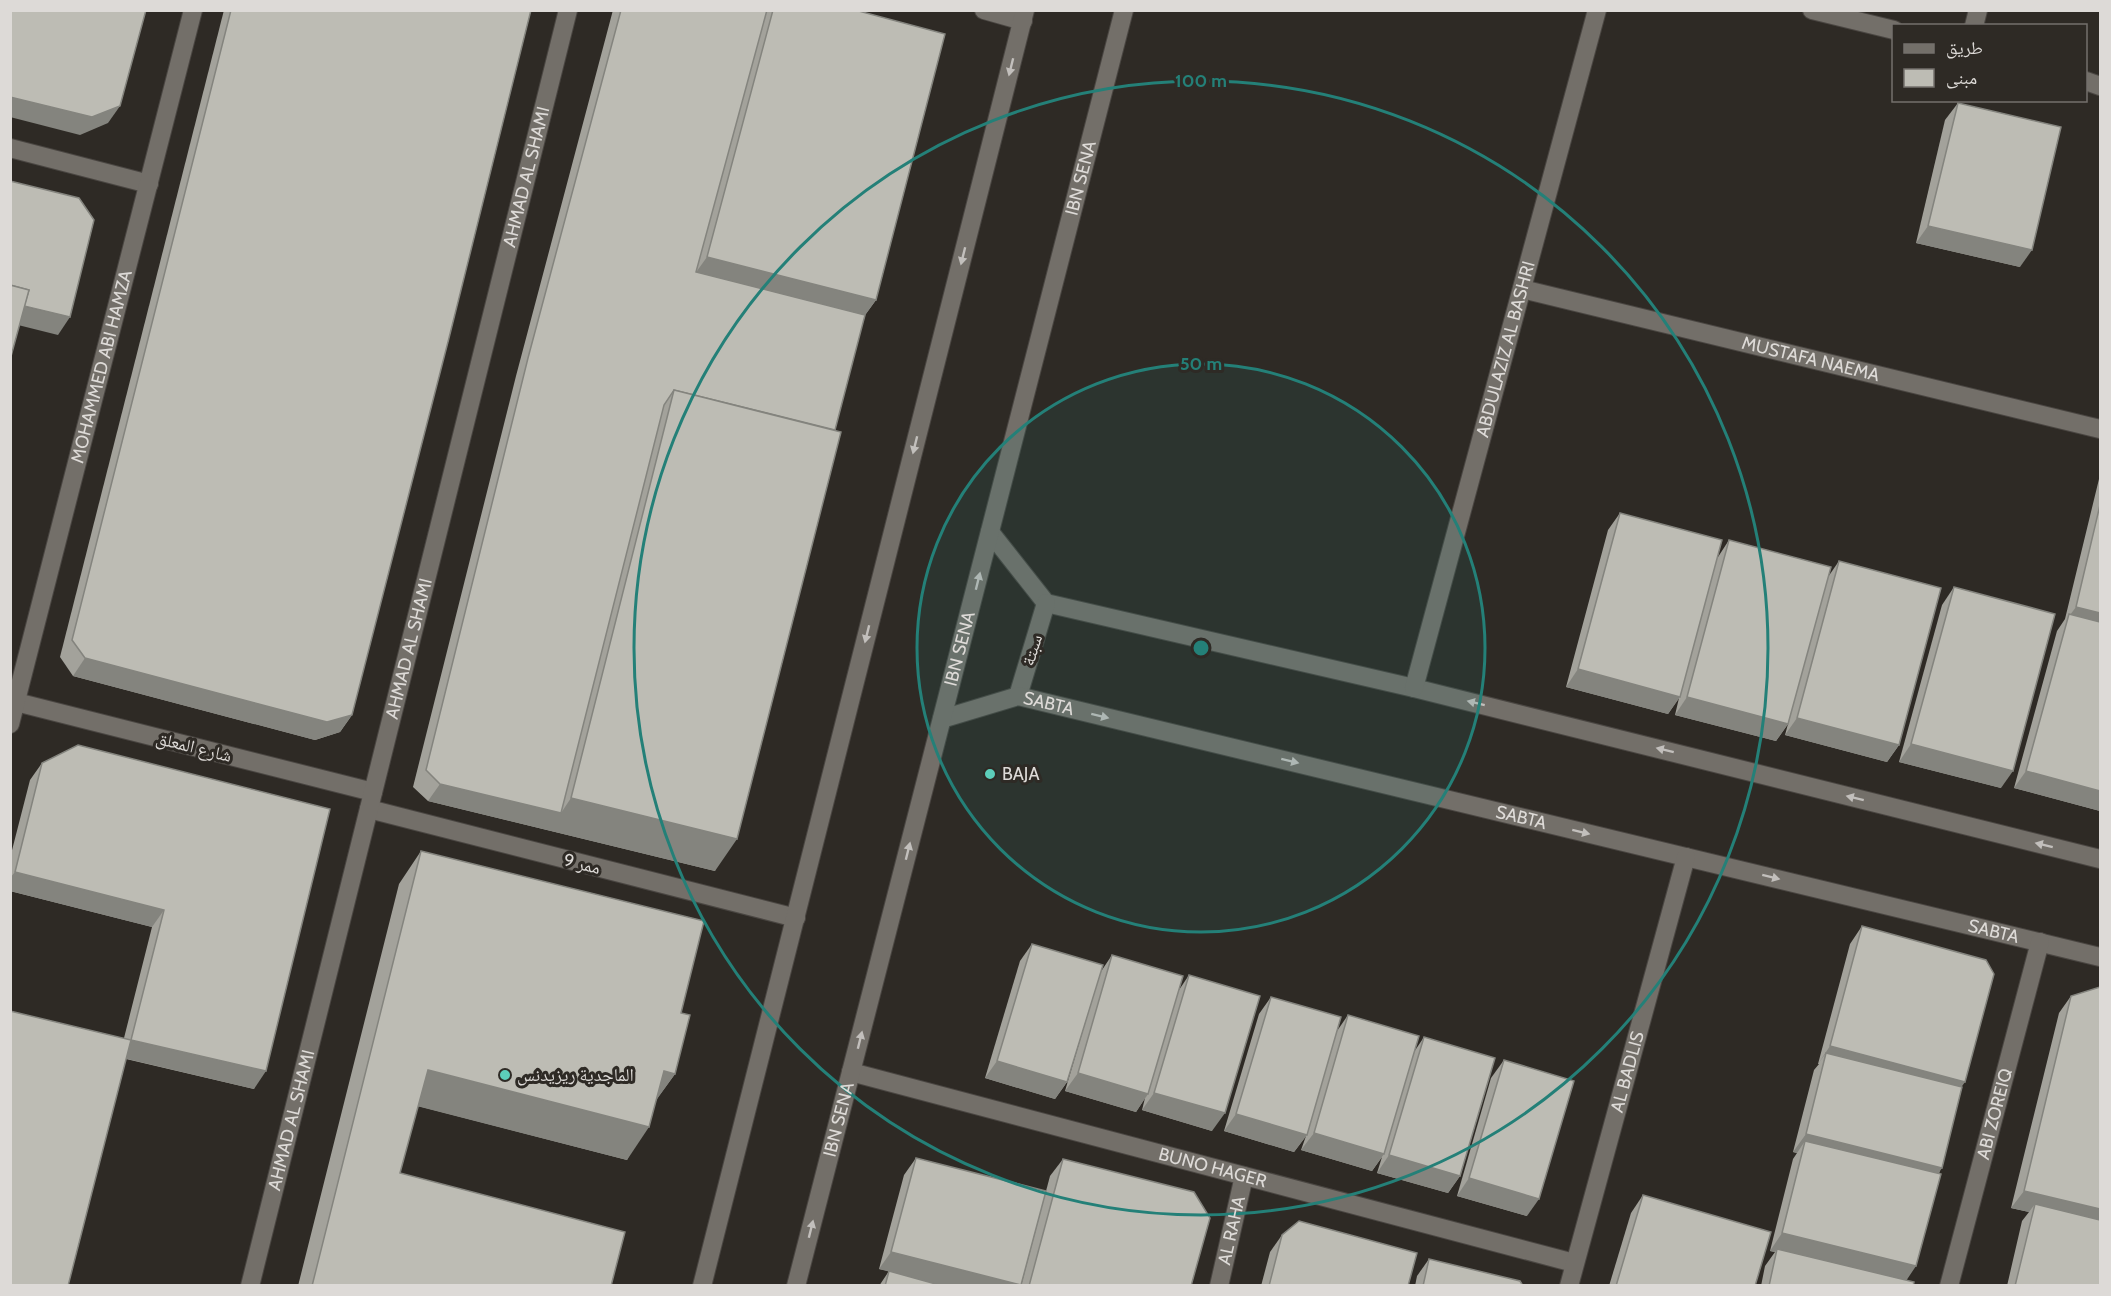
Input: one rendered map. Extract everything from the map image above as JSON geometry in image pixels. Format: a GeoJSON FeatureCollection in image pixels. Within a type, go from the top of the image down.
{"type":"FeatureCollection","features":[{"type":"Feature","properties":{"kind":"street","name":"MOHAMMED ABI HAMZA"},"geometry":{"type":"LineString","coordinates":[[10,724],[194,10]]}},
{"type":"Feature","properties":{"kind":"street","name":"AHMAD AL SHAMI"},"geometry":{"type":"LineString","coordinates":[[250,1286],[568,10]]}},
{"type":"Feature","properties":{"kind":"street"},"geometry":{"type":"LineString","coordinates":[[702,1286],[1024,16],[984,10]]}},
{"type":"Feature","properties":{"kind":"street","name":"IBN SENA"},"geometry":{"type":"LineString","coordinates":[[796,1286],[1124,10]]}},
{"type":"Feature","properties":{"kind":"street","name":"ABDULAZIZ AL BASHRI"},"geometry":{"type":"LineString","coordinates":[[1414,688],[1597,10]]}},
{"type":"Feature","properties":{"kind":"street"},"geometry":{"type":"LineString","coordinates":[[1812,10],[1892,30]]}},
{"type":"Feature","properties":{"kind":"street"},"geometry":{"type":"LineString","coordinates":[[10,148],[149,184]]}},
{"type":"Feature","properties":{"kind":"street","name":"MUSTAFA NAEMA"},"geometry":{"type":"LineString","coordinates":[[1522,289],[2100,429]]}},
{"type":"Feature","properties":{"kind":"street"},"geometry":{"type":"LineString","coordinates":[[990,532],[1046,603],[1414,688],[2100,859]]}},
{"type":"Feature","properties":{"kind":"street","name":"سبتة"},"geometry":{"type":"LineString","coordinates":[[1018,696],[1046,603]]}},
{"type":"Feature","properties":{"kind":"street","name":"SABTA"},"geometry":{"type":"LineString","coordinates":[[942,719],[1018,696],[2100,957]]}},
{"type":"Feature","properties":{"kind":"street","name":"شارع المعلق"},"geometry":{"type":"LineString","coordinates":[[16,702],[371,800]]}},
{"type":"Feature","properties":{"kind":"street","name":"ممر 9"},"geometry":{"type":"LineString","coordinates":[[371,800],[796,918]]}},
{"type":"Feature","properties":{"kind":"street","name":"AL BADLIS"},"geometry":{"type":"LineString","coordinates":[[1569,1286],[1686,857]]}},
{"type":"Feature","properties":{"kind":"street","name":"ABI ZOREIQ"},"geometry":{"type":"LineString","coordinates":[[1948,1286],[2040,942]]}},
{"type":"Feature","properties":{"kind":"street","name":"BUNO HAGER"},"geometry":{"type":"LineString","coordinates":[[851,1072],[1574,1263]]}},
{"type":"Feature","properties":{"kind":"street","name":"AL RAHA"},"geometry":{"type":"LineString","coordinates":[[1219,1286],[1244,1176]]}},
{"type":"Feature","properties":{"kind":"building"},"geometry":{"type":"Polygon","coordinates":[[[10,10],[146,10],[120,106],[92,117],[10,97],[10,10]]]}},
{"type":"Feature","properties":{"kind":"building"},"geometry":{"type":"Polygon","coordinates":[[[231,10],[531,10],[352,715],[327,722],[85,658],[72,640],[231,10]]]}},
{"type":"Feature","properties":{"kind":"building"},"geometry":{"type":"Polygon","coordinates":[[[621,10],[767,10],[696,272],[865,315],[835,430],[674,390],[664,405],[561,813],[440,784],[426,770],[528,358],[621,10]]]}},
{"type":"Feature","properties":{"kind":"building"},"geometry":{"type":"Polygon","coordinates":[[[773,10],[855,10],[945,34],[876,300],[707,257],[773,10]]]}},
{"type":"Feature","properties":{"kind":"building"},"geometry":{"type":"Polygon","coordinates":[[[1958,103],[2061,127],[2032,250],[1928,226],[1958,103]]]}},
{"type":"Feature","properties":{"kind":"building"},"geometry":{"type":"Polygon","coordinates":[[[10,181],[79,198],[94,220],[70,317],[24,306],[29,290],[10,285],[10,181]]]}},
{"type":"Feature","properties":{"kind":"building"},"geometry":{"type":"Polygon","coordinates":[[[10,285],[29,290],[10,360],[10,285]]]}},
{"type":"Feature","properties":{"kind":"building"},"geometry":{"type":"Polygon","coordinates":[[[674,390],[841,432],[737,839],[571,798],[674,390]]]}},
{"type":"Feature","properties":{"kind":"building"},"geometry":{"type":"Polygon","coordinates":[[[2100,505],[2100,613],[2076,607],[2100,505]]]}},
{"type":"Feature","properties":{"kind":"building"},"geometry":{"type":"Polygon","coordinates":[[[1620,513],[1722,540],[1680,697],[1578,669],[1620,513]]]}},
{"type":"Feature","properties":{"kind":"building"},"geometry":{"type":"Polygon","coordinates":[[[1729,540],[1831,567],[1788,724],[1687,697],[1729,540]]]}},
{"type":"Feature","properties":{"kind":"building"},"geometry":{"type":"Polygon","coordinates":[[[1839,561],[1941,588],[1899,745],[1797,718],[1839,561]]]}},
{"type":"Feature","properties":{"kind":"building"},"geometry":{"type":"Polygon","coordinates":[[[1954,587],[2055,614],[2013,771],[1911,744],[1954,587]]]}},
{"type":"Feature","properties":{"kind":"building"},"geometry":{"type":"Polygon","coordinates":[[[2069,614],[2100,622],[2100,791],[2026,771],[2069,614]]]}},
{"type":"Feature","properties":{"kind":"building"},"geometry":{"type":"Polygon","coordinates":[[[78,745],[330,809],[266,1071],[131,1040],[164,910],[15,872],[42,763],[78,745]]]}},
{"type":"Feature","properties":{"kind":"building","name":"الماجدية ريزيدنس"},"geometry":{"type":"Polygon","coordinates":[[[421,851],[704,921],[681,1013],[690,1015],[675,1074],[664,1071],[649,1127],[428,1070],[400,1173],[625,1232],[611,1286],[312,1286],[421,851]]]}},
{"type":"Feature","properties":{"kind":"building"},"geometry":{"type":"Polygon","coordinates":[[[1862,926],[1986,960],[1994,974],[1965,1082],[1830,1046],[1862,926]]]}},
{"type":"Feature","properties":{"kind":"building"},"geometry":{"type":"Polygon","coordinates":[[[1032,944],[1103,965],[1067,1082],[997,1061],[1032,944]]]}},
{"type":"Feature","properties":{"kind":"building"},"geometry":{"type":"Polygon","coordinates":[[[1112,955],[1183,976],[1148,1094],[1078,1073],[1112,955]]]}},
{"type":"Feature","properties":{"kind":"building"},"geometry":{"type":"Polygon","coordinates":[[[1189,975],[1260,996],[1225,1113],[1154,1093],[1189,975]]]}},
{"type":"Feature","properties":{"kind":"building"},"geometry":{"type":"Polygon","coordinates":[[[2100,987],[2100,1209],[2024,1191],[2071,996],[2100,987]]]}},
{"type":"Feature","properties":{"kind":"building"},"geometry":{"type":"Polygon","coordinates":[[[1271,997],[1341,1017],[1307,1135],[1236,1114],[1271,997]]]}},
{"type":"Feature","properties":{"kind":"building"},"geometry":{"type":"Polygon","coordinates":[[[10,1011],[131,1040],[68,1286],[10,1286],[10,1011]]]}},
{"type":"Feature","properties":{"kind":"building"},"geometry":{"type":"Polygon","coordinates":[[[1348,1015],[1419,1036],[1384,1154],[1314,1133],[1348,1015]]]}},
{"type":"Feature","properties":{"kind":"building"},"geometry":{"type":"Polygon","coordinates":[[[1424,1037],[1495,1058],[1460,1176],[1389,1155],[1424,1037]]]}},
{"type":"Feature","properties":{"kind":"building"},"geometry":{"type":"Polygon","coordinates":[[[1826,1053],[1962,1087],[1942,1168],[1806,1134],[1826,1053]]]}},
{"type":"Feature","properties":{"kind":"building"},"geometry":{"type":"Polygon","coordinates":[[[1504,1060],[1574,1081],[1539,1199],[1469,1178],[1504,1060]]]}},
{"type":"Feature","properties":{"kind":"building"},"geometry":{"type":"Polygon","coordinates":[[[1805,1141],[1941,1174],[1916,1266],[1782,1233],[1805,1141]]]}},
{"type":"Feature","properties":{"kind":"building"},"geometry":{"type":"Polygon","coordinates":[[[916,1158],[1046,1191],[1021,1285],[891,1252],[916,1158]]]}},
{"type":"Feature","properties":{"kind":"building"},"geometry":{"type":"Polygon","coordinates":[[[1063,1159],[1194,1192],[1210,1218],[1191,1286],[1029,1286],[1063,1159]]]}},
{"type":"Feature","properties":{"kind":"building"},"geometry":{"type":"Polygon","coordinates":[[[1643,1195],[1771,1232],[1755,1286],[1616,1286],[1643,1195]]]}},
{"type":"Feature","properties":{"kind":"building"},"geometry":{"type":"Polygon","coordinates":[[[2035,1204],[2100,1220],[2100,1286],[2015,1286],[2035,1204]]]}},
{"type":"Feature","properties":{"kind":"building"},"geometry":{"type":"Polygon","coordinates":[[[1299,1221],[1417,1253],[1408,1286],[1269,1286],[1282,1235],[1299,1221]]]}},
{"type":"Feature","properties":{"kind":"building"},"geometry":{"type":"Polygon","coordinates":[[[1777,1249],[1914,1282],[1913,1286],[1769,1286],[1777,1249]]]}},
{"type":"Feature","properties":{"kind":"building"},"geometry":{"type":"Polygon","coordinates":[[[1429,1259],[1520,1281],[1523,1286],[1423,1286],[1429,1259]]]}},
{"type":"Feature","properties":{"kind":"building"},"geometry":{"type":"Polygon","coordinates":[[[889,1271],[943,1286],[885,1286],[889,1271]]]}},
{"type":"Feature","properties":{"kind":"place","name":"BAJA"},"geometry":{"type":"Point","coordinates":[990,774]}},
{"type":"Feature","properties":{"kind":"place","name":"الماجدية ريزيدنس"},"geometry":{"type":"Point","coordinates":[505,1075]}}]}
